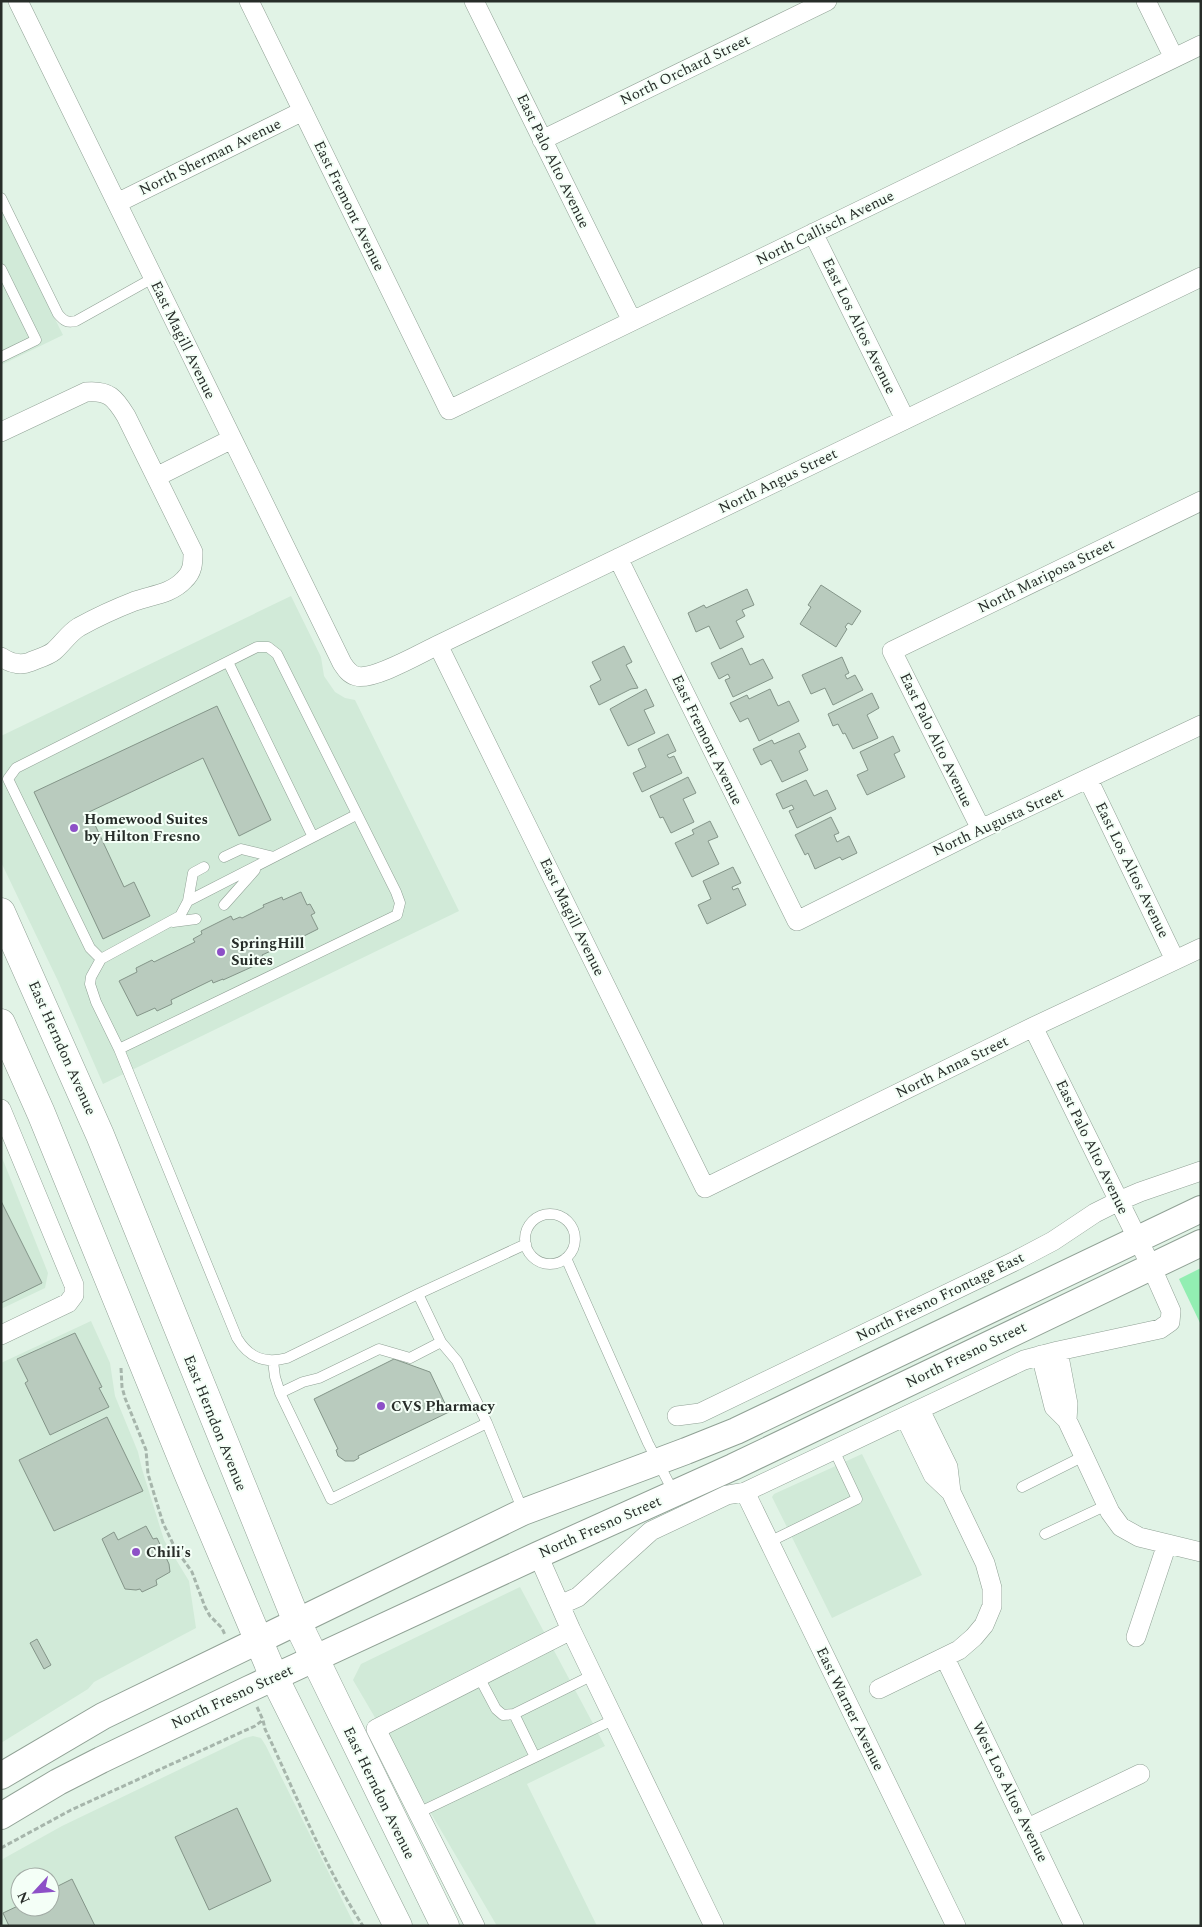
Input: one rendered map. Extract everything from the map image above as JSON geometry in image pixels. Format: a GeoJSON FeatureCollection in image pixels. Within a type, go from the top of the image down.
{"type":"FeatureCollection","features":[{"type":"Feature","properties":{"kind":"main road","name":"East Herndon Avenue"},"geometry":{"type":"LineString","coordinates":[[1,912],[100,1135],[194,1372],[297,1622],[445,1926]]}},
{"type":"Feature","properties":{"kind":"main road"},"geometry":{"type":"LineString","coordinates":[[1,1023],[44,1121],[258,1641],[274,1677],[398,1926]]}},
{"type":"Feature","properties":{"kind":"main road","name":"North Fresno Street"},"geometry":{"type":"LineString","coordinates":[[1,1776],[102,1716],[523,1512],[720,1438],[790,1407],[1201,1209]]}},
{"type":"Feature","properties":{"kind":"main road","name":"North Fresno Street"},"geometry":{"type":"LineString","coordinates":[[1,1816],[58,1782],[101,1760],[274,1677],[674,1494],[1201,1243]]}},
{"type":"Feature","properties":{"kind":"main road"},"geometry":{"type":"LineString","coordinates":[[1,1796],[20,1784],[27,1759]]}},
{"type":"Feature","properties":{"kind":"street","name":"East Magill Avenue"},"geometry":{"type":"LineString","coordinates":[[18,1],[342,664],[354,676]]}},
{"type":"Feature","properties":{"kind":"street","name":"East Fremont Avenue"},"geometry":{"type":"LineString","coordinates":[[249,1],[450,410]]}},
{"type":"Feature","properties":{"kind":"street","name":"East Palo Alto Avenue"},"geometry":{"type":"LineString","coordinates":[[474,1],[632,321]]}},
{"type":"Feature","properties":{"kind":"street","name":"North Orchard Street"},"geometry":{"type":"LineString","coordinates":[[542,140],[827,1]]}},
{"type":"Feature","properties":{"kind":"street"},"geometry":{"type":"LineString","coordinates":[[1146,1],[1174,58]]}},
{"type":"Feature","properties":{"kind":"street","name":"North Callisch Avenue"},"geometry":{"type":"LineString","coordinates":[[450,410],[1201,45]]}},
{"type":"Feature","properties":{"kind":"street","name":"North Sherman Avenue"},"geometry":{"type":"LineString","coordinates":[[117,203],[303,111]]}},
{"type":"Feature","properties":{"kind":"street","name":"East Los Altos Avenue"},"geometry":{"type":"LineString","coordinates":[[813,233],[905,419]]}},
{"type":"Feature","properties":{"kind":"street","name":"North Angus Street"},"geometry":{"type":"LineString","coordinates":[[354,676],[373,676],[1201,277]]}},
{"type":"Feature","properties":{"kind":"street"},"geometry":{"type":"LineString","coordinates":[[1,432],[86,392],[97,391],[108,394],[118,402],[126,416],[193,552],[191,571],[185,580],[168,591],[135,601],[79,627],[54,651],[28,663],[16,664],[1,657]]}},
{"type":"Feature","properties":{"kind":"street"},"geometry":{"type":"LineString","coordinates":[[156,476],[232,439]]}},
{"type":"Feature","properties":{"kind":"street","name":"North Mariposa Street"},"geometry":{"type":"LineString","coordinates":[[892,651],[1201,501]]}},
{"type":"Feature","properties":{"kind":"street","name":"East Fremont Avenue"},"geometry":{"type":"LineString","coordinates":[[618,558],[797,921]]}},
{"type":"Feature","properties":{"kind":"street","name":"East Magill Avenue"},"geometry":{"type":"LineString","coordinates":[[438,645],[705,1188]]}},
{"type":"Feature","properties":{"kind":"street","name":"East Palo Alto Avenue"},"geometry":{"type":"LineString","coordinates":[[892,651],[981,829]]}},
{"type":"Feature","properties":{"kind":"street","name":"North Augusta Street"},"geometry":{"type":"LineString","coordinates":[[797,921],[981,829],[1201,725]]}},
{"type":"Feature","properties":{"kind":"street","name":"East Los Altos Avenue"},"geometry":{"type":"LineString","coordinates":[[1088,779],[1175,960]]}},
{"type":"Feature","properties":{"kind":"street","name":"North Anna Street"},"geometry":{"type":"LineString","coordinates":[[705,1188],[1033,1027],[1201,948]]}},
{"type":"Feature","properties":{"kind":"street","name":"East Palo Alto Avenue"},"geometry":{"type":"LineString","coordinates":[[1033,1027],[1138,1239],[1171,1311],[1170,1322],[1166,1326],[1050,1353]]}},
{"type":"Feature","properties":{"kind":"street"},"geometry":{"type":"LineString","coordinates":[[1,1109],[74,1285],[74,1294],[68,1303],[1,1335]]}},
{"type":"Feature","properties":{"kind":"street","name":"North Fresno Frontage East"},"geometry":{"type":"LineString","coordinates":[[677,1416],[700,1413],[1015,1261],[1053,1241],[1095,1213],[1119,1201],[1201,1171]]}},
{"type":"Feature","properties":{"kind":"street"},"geometry":{"type":"LineString","coordinates":[[560,1605],[578,1597],[651,1531],[727,1495],[745,1492],[1024,1360],[1050,1353],[1054,1407],[1067,1420],[1107,1505],[1121,1527],[1139,1537],[1201,1552]]}},
{"type":"Feature","properties":{"kind":"street"},"geometry":{"type":"LineString","coordinates":[[879,1689],[959,1650],[984,1625],[992,1606],[992,1588],[985,1563],[951,1492],[948,1467],[912,1414]]}},
{"type":"Feature","properties":{"kind":"street","name":"East Warner Avenue"},"geometry":{"type":"LineString","coordinates":[[745,1492],[956,1926]]}},
{"type":"Feature","properties":{"kind":"street"},"geometry":{"type":"LineString","coordinates":[[1136,1637],[1168,1544]]}},
{"type":"Feature","properties":{"kind":"street"},"geometry":{"type":"LineString","coordinates":[[538,1555],[571,1630],[714,1926]]}},
{"type":"Feature","properties":{"kind":"street"},"geometry":{"type":"LineString","coordinates":[[475,1926],[376,1729],[571,1630]]}},
{"type":"Feature","properties":{"kind":"street","name":"West Los Altos Avenue"},"geometry":{"type":"LineString","coordinates":[[946,1658],[1074,1926]]}},
{"type":"Feature","properties":{"kind":"street"},"geometry":{"type":"LineString","coordinates":[[1028,1828],[1140,1774]]}},
{"type":"Feature","properties":{"kind":"lane"},"geometry":{"type":"LineString","coordinates":[[1,198],[62,320],[68,322],[76,321],[153,278]]}},
{"type":"Feature","properties":{"kind":"lane"},"geometry":{"type":"LineString","coordinates":[[1,268],[36,340],[1,357]]}},
{"type":"Feature","properties":{"kind":"lane"},"geometry":{"type":"LineString","coordinates":[[102,959],[90,948],[8,779],[16,768],[257,647],[268,646],[277,654],[396,892],[400,903],[397,915],[119,1049]]}},
{"type":"Feature","properties":{"kind":"lane"},"geometry":{"type":"LineString","coordinates":[[228,662],[313,837]]}},
{"type":"Feature","properties":{"kind":"lane"},"geometry":{"type":"LineString","coordinates":[[188,901],[356,815]]}},
{"type":"Feature","properties":{"kind":"lane"},"geometry":{"type":"LineString","coordinates":[[224,857],[241,849],[274,857]]}},
{"type":"Feature","properties":{"kind":"lane"},"geometry":{"type":"LineString","coordinates":[[224,905],[260,864]]}},
{"type":"Feature","properties":{"kind":"lane"},"geometry":{"type":"LineString","coordinates":[[204,867],[193,873],[188,901],[180,916],[102,959],[91,977],[90,984],[96,1002],[119,1049],[242,1347],[255,1358],[273,1361],[287,1358],[526,1244]]}},
{"type":"Feature","properties":{"kind":"lane"},"geometry":{"type":"LineString","coordinates":[[168,922],[196,919]]}},
{"type":"Feature","properties":{"kind":"lane"},"geometry":{"type":"LineString","coordinates":[[552,1214],[559,1216],[571,1225],[574,1231],[574,1246],[566,1258],[551,1264],[542,1262],[529,1252],[526,1244],[527,1229],[537,1218],[552,1214]]}},
{"type":"Feature","properties":{"kind":"lane"},"geometry":{"type":"LineString","coordinates":[[566,1258],[648,1443],[674,1494]]}},
{"type":"Feature","properties":{"kind":"lane"},"geometry":{"type":"LineString","coordinates":[[418,1294],[441,1342],[457,1361],[487,1423],[523,1512]]}},
{"type":"Feature","properties":{"kind":"lane"},"geometry":{"type":"LineString","coordinates":[[280,1393],[303,1382],[319,1378],[379,1349],[410,1358],[441,1342]]}},
{"type":"Feature","properties":{"kind":"lane"},"geometry":{"type":"LineString","coordinates":[[273,1361],[274,1377],[280,1393],[331,1499],[487,1423]]}},
{"type":"Feature","properties":{"kind":"lane"},"geometry":{"type":"LineString","coordinates":[[769,1542],[857,1499],[834,1450]]}},
{"type":"Feature","properties":{"kind":"lane"},"geometry":{"type":"LineString","coordinates":[[1022,1487],[1084,1456]]}},
{"type":"Feature","properties":{"kind":"lane"},"geometry":{"type":"LineString","coordinates":[[1045,1534],[1107,1505]]}},
{"type":"Feature","properties":{"kind":"lane"},"geometry":{"type":"LineString","coordinates":[[480,1677],[496,1709],[503,1715],[514,1714],[594,1675]]}},
{"type":"Feature","properties":{"kind":"lane"},"geometry":{"type":"LineString","coordinates":[[514,1714],[535,1757]]}},
{"type":"Feature","properties":{"kind":"lane"},"geometry":{"type":"LineString","coordinates":[[418,1813],[615,1719]]}},
{"type":"Feature","properties":{"kind":"path"},"geometry":{"type":"LineString","coordinates":[[120,1362],[125,1398],[146,1450],[148,1474],[164,1523],[175,1548],[192,1572],[204,1607],[222,1628]]}},
{"type":"Feature","properties":{"kind":"path"},"geometry":{"type":"LineString","coordinates":[[1,1848],[71,1810],[255,1726],[263,1720],[265,1729],[300,1805],[351,1908],[363,1926]]}},
{"type":"Feature","properties":{"kind":"shaded area"},"geometry":{"type":"Polygon","coordinates":[[[1,210],[63,335],[1,365],[1,210]]]}},
{"type":"Feature","properties":{"kind":"shaded area"},"geometry":{"type":"Polygon","coordinates":[[[291,596],[321,657],[324,676],[335,692],[345,698],[355,700],[459,911],[103,1084],[58,981],[1,862],[1,736],[291,596]]]}},
{"type":"Feature","properties":{"kind":"shaded area"},"geometry":{"type":"Polygon","coordinates":[[[1,1155],[48,1273],[45,1288],[1,1309],[1,1155]]]}},
{"type":"Feature","properties":{"kind":"shaded area"},"geometry":{"type":"Polygon","coordinates":[[[91,1321],[110,1363],[115,1396],[138,1452],[164,1540],[189,1581],[196,1628],[94,1682],[88,1689],[1,1743],[1,1363],[91,1321]]]}},
{"type":"Feature","properties":{"kind":"shaded area"},"geometry":{"type":"Polygon","coordinates":[[[862,1454],[922,1575],[832,1618],[772,1497],[774,1494],[862,1454]]]}},
{"type":"Feature","properties":{"kind":"shaded area"},"geometry":{"type":"Polygon","coordinates":[[[520,1587],[605,1746],[527,1784],[597,1926],[497,1926],[353,1680],[361,1664],[520,1587]]]}},
{"type":"Feature","properties":{"kind":"shaded area"},"geometry":{"type":"Polygon","coordinates":[[[253,1736],[261,1738],[355,1926],[1,1926],[1,1860],[62,1826],[245,1738],[253,1736]]]}},
{"type":"Feature","properties":{"kind":"green space"},"geometry":{"type":"Polygon","coordinates":[[[1201,1268],[1201,1325],[1179,1279],[1201,1268]]]}},
{"type":"Feature","properties":{"kind":"building"},"geometry":{"type":"Polygon","coordinates":[[[821,585],[861,611],[852,625],[848,623],[845,627],[847,629],[836,647],[800,624],[811,607],[808,605],[821,585]]]}},
{"type":"Feature","properties":{"kind":"building"},"geometry":{"type":"Polygon","coordinates":[[[747,589],[754,605],[742,610],[745,616],[736,621],[744,637],[720,649],[709,626],[696,632],[688,613],[704,605],[706,608],[747,589]]]}},
{"type":"Feature","properties":{"kind":"building"},"geometry":{"type":"Polygon","coordinates":[[[624,646],[632,662],[626,665],[638,688],[631,689],[599,705],[590,686],[601,680],[592,662],[624,646]]]}},
{"type":"Feature","properties":{"kind":"building"},"geometry":{"type":"Polygon","coordinates":[[[742,648],[750,665],[763,659],[773,678],[733,697],[725,680],[730,678],[728,674],[719,679],[711,663],[742,648]]]}},
{"type":"Feature","properties":{"kind":"building"},"geometry":{"type":"Polygon","coordinates":[[[842,657],[849,673],[845,675],[847,679],[855,675],[863,690],[833,705],[825,688],[811,694],[802,675],[842,657]]]}},
{"type":"Feature","properties":{"kind":"building"},"geometry":{"type":"Polygon","coordinates":[[[646,689],[654,706],[644,710],[655,733],[628,746],[610,709],[646,689]]]}},
{"type":"Feature","properties":{"kind":"building"},"geometry":{"type":"Polygon","coordinates":[[[770,689],[778,706],[789,701],[799,721],[759,741],[748,718],[740,722],[730,703],[747,695],[749,699],[770,689]]]}},
{"type":"Feature","properties":{"kind":"building"},"geometry":{"type":"Polygon","coordinates":[[[872,693],[879,708],[867,715],[878,738],[853,749],[838,724],[833,726],[828,714],[872,693]]]}},
{"type":"Feature","properties":{"kind":"building","name":"Homewood Suites by Hilton Fresno"},"geometry":{"type":"Polygon","coordinates":[[[217,706],[271,820],[239,836],[203,758],[89,812],[124,887],[134,882],[150,916],[103,939],[34,792],[217,706]]]}},
{"type":"Feature","properties":{"kind":"building"},"geometry":{"type":"Polygon","coordinates":[[[799,733],[806,747],[799,751],[808,770],[782,782],[771,760],[761,765],[753,749],[772,740],[774,744],[799,733]]]}},
{"type":"Feature","properties":{"kind":"building"},"geometry":{"type":"Polygon","coordinates":[[[668,734],[676,751],[667,755],[669,758],[674,756],[682,773],[642,792],[633,773],[646,767],[638,749],[668,734]]]}},
{"type":"Feature","properties":{"kind":"building"},"geometry":{"type":"Polygon","coordinates":[[[893,736],[900,751],[894,754],[905,777],[867,795],[857,775],[868,770],[860,752],[893,736]]]}},
{"type":"Feature","properties":{"kind":"building"},"geometry":{"type":"Polygon","coordinates":[[[688,777],[696,793],[683,799],[694,822],[671,833],[663,817],[660,818],[650,796],[688,777]]]}},
{"type":"Feature","properties":{"kind":"building"},"geometry":{"type":"Polygon","coordinates":[[[806,780],[814,796],[827,790],[836,809],[797,828],[789,811],[794,809],[792,805],[783,809],[776,794],[806,780]]]}},
{"type":"Feature","properties":{"kind":"building"},"geometry":{"type":"Polygon","coordinates":[[[831,817],[839,833],[834,835],[837,842],[849,836],[857,853],[842,860],[840,857],[815,869],[808,853],[805,855],[795,835],[831,817]]]}},
{"type":"Feature","properties":{"kind":"building"},"geometry":{"type":"Polygon","coordinates":[[[710,821],[718,837],[708,841],[719,864],[692,877],[675,843],[694,834],[692,830],[710,821]]]}},
{"type":"Feature","properties":{"kind":"building"},"geometry":{"type":"Polygon","coordinates":[[[733,867],[741,883],[732,887],[733,890],[738,888],[746,905],[707,924],[698,905],[711,899],[703,881],[733,867]]]}},
{"type":"Feature","properties":{"kind":"building","name":"SpringHill Suites"},"geometry":{"type":"Polygon","coordinates":[[[301,892],[307,905],[310,904],[315,913],[311,915],[318,929],[300,938],[302,941],[285,949],[282,946],[262,955],[264,960],[254,966],[223,980],[213,983],[212,980],[171,1000],[172,1004],[157,1011],[155,1008],[137,1016],[119,981],[137,972],[136,968],[152,960],[154,962],[195,942],[193,939],[202,934],[201,931],[231,916],[233,920],[242,918],[264,907],[263,905],[282,897],[283,900],[301,892]]]}},
{"type":"Feature","properties":{"kind":"building"},"geometry":{"type":"Polygon","coordinates":[[[1,1201],[42,1283],[1,1303],[1,1201]]]}},
{"type":"Feature","properties":{"kind":"building"},"geometry":{"type":"Polygon","coordinates":[[[75,1333],[102,1387],[99,1388],[109,1407],[50,1435],[25,1383],[28,1381],[17,1359],[75,1333]]]}},
{"type":"Feature","properties":{"kind":"building","name":"CVS Pharmacy"},"geometry":{"type":"Polygon","coordinates":[[[394,1359],[430,1372],[449,1412],[358,1456],[359,1458],[354,1461],[345,1461],[338,1456],[336,1450],[338,1449],[314,1399],[394,1359]]]}},
{"type":"Feature","properties":{"kind":"building"},"geometry":{"type":"Polygon","coordinates":[[[107,1417],[143,1491],[54,1531],[19,1460],[107,1417]]]}},
{"type":"Feature","properties":{"kind":"building","name":"Chili's"},"geometry":{"type":"Polygon","coordinates":[[[146,1526],[153,1539],[157,1538],[169,1564],[170,1572],[156,1580],[157,1585],[142,1592],[140,1589],[125,1589],[102,1539],[114,1532],[118,1540],[146,1526]]]}},
{"type":"Feature","properties":{"kind":"building"},"geometry":{"type":"Polygon","coordinates":[[[37,1639],[51,1665],[44,1669],[30,1643],[37,1639]]]}},
{"type":"Feature","properties":{"kind":"building"},"geometry":{"type":"Polygon","coordinates":[[[237,1808],[271,1881],[209,1910],[175,1837],[237,1808]]]}},
{"type":"Feature","properties":{"kind":"building"},"geometry":{"type":"Polygon","coordinates":[[[72,1879],[95,1926],[9,1926],[3,1913],[10,1910],[10,1917],[60,1917],[60,1885],[72,1879]]]}},
{"type":"Feature","properties":{"kind":"place","name":"Homewood Suites by Hilton Fresno"},"geometry":{"type":"Point","coordinates":[74,828]}},
{"type":"Feature","properties":{"kind":"place","name":"SpringHill Suites"},"geometry":{"type":"Point","coordinates":[221,952]}},
{"type":"Feature","properties":{"kind":"place","name":"CVS Pharmacy"},"geometry":{"type":"Point","coordinates":[381,1406]}},
{"type":"Feature","properties":{"kind":"place","name":"Chili's"},"geometry":{"type":"Point","coordinates":[136,1552]}}]}
